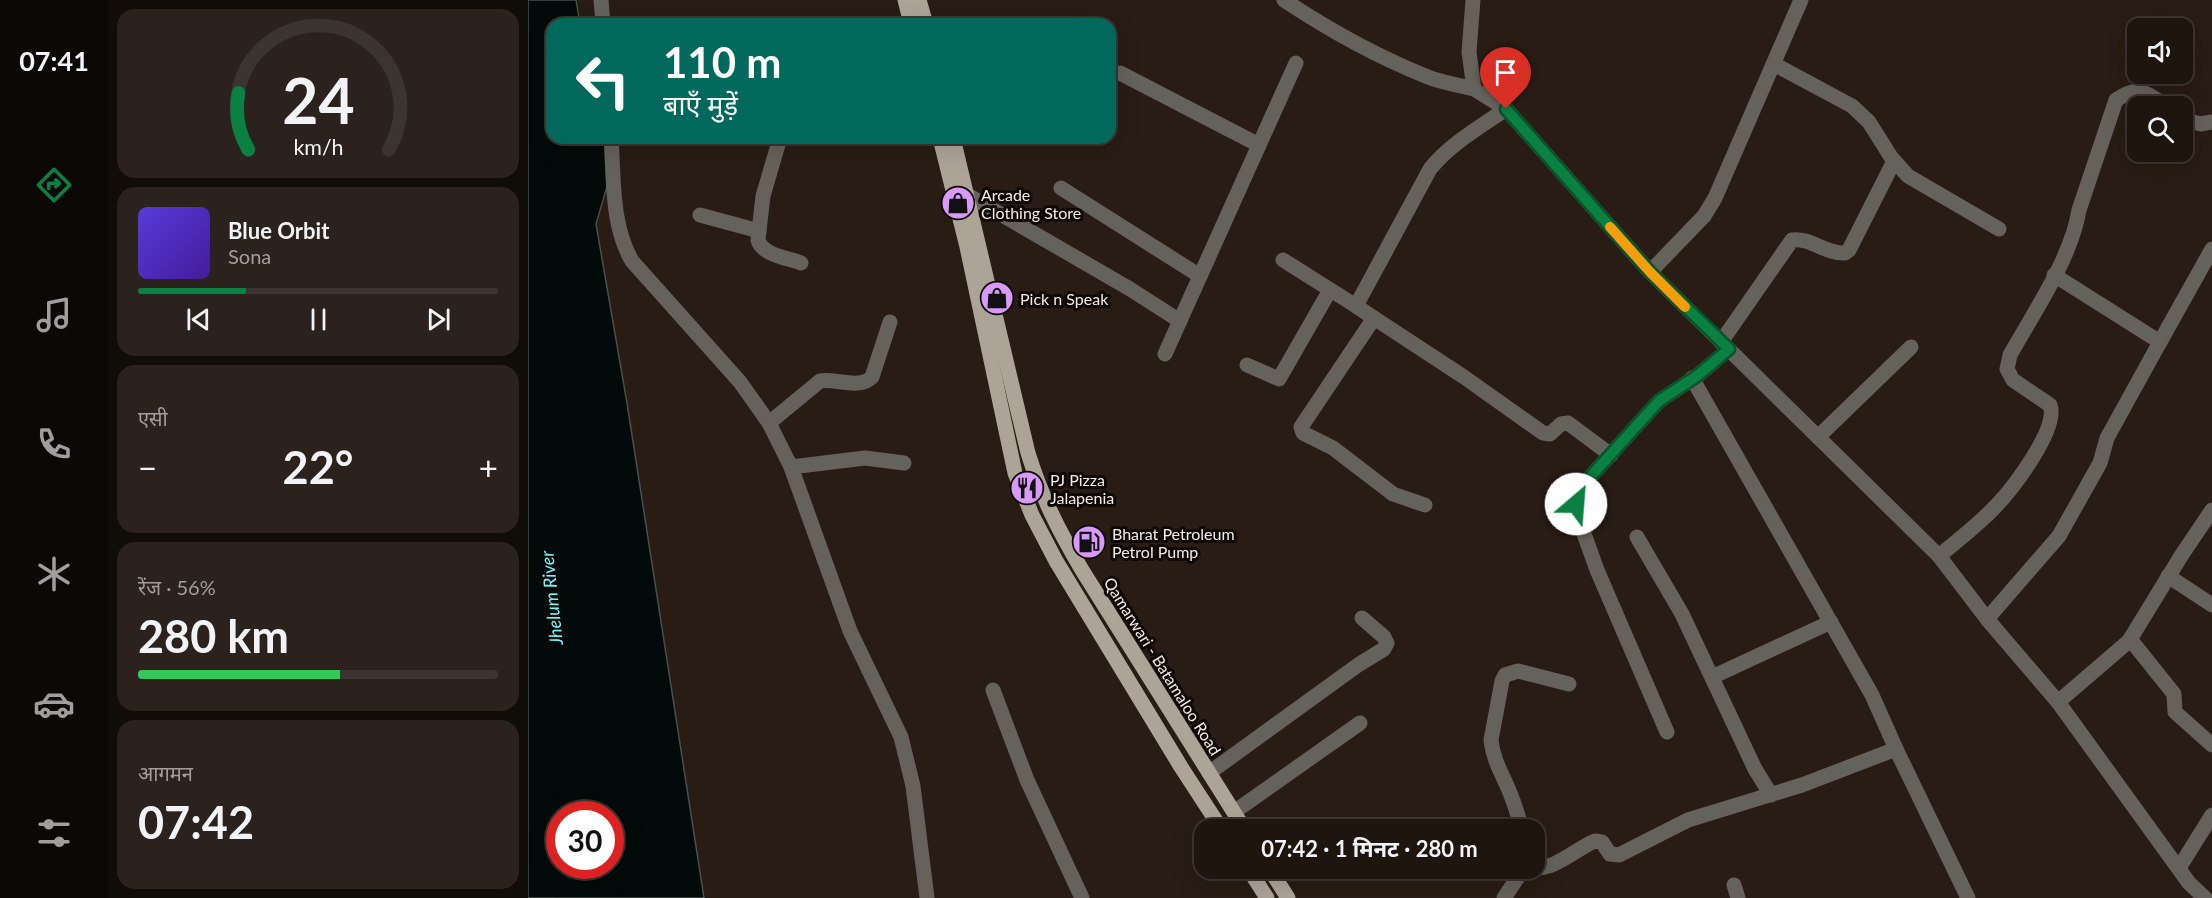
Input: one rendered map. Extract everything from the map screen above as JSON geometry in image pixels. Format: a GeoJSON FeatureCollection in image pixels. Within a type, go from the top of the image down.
{"type":"FeatureCollection","features":[{"type":"Feature","properties":{"kind":"main road"},"geometry":{"type":"LineString","coordinates":[[905,0],[910,18]]}},
{"type":"Feature","properties":{"kind":"main road"},"geometry":{"type":"LineString","coordinates":[[920,0],[924,18]]}},
{"type":"Feature","properties":{"kind":"main road","name":"Qamarwari - Batamaloo Road"},"geometry":{"type":"LineString","coordinates":[[941,144],[967,247],[1015,473],[1032,515],[1056,561],[1215,819]]}},
{"type":"Feature","properties":{"kind":"main road","name":"Qamarwari - Batamaloo Road"},"geometry":{"type":"LineString","coordinates":[[954,144],[1028,453],[1039,489],[1057,527],[1082,570],[1238,819]]}},
{"type":"Feature","properties":{"kind":"main road"},"geometry":{"type":"LineString","coordinates":[[1255,879],[1267,898]]}},
{"type":"Feature","properties":{"kind":"main road"},"geometry":{"type":"LineString","coordinates":[[1276,879],[1288,898]]}},
{"type":"Feature","properties":{"kind":"street"},"geometry":{"type":"LineString","coordinates":[[601,0],[602,18]]}},
{"type":"Feature","properties":{"kind":"street"},"geometry":{"type":"LineString","coordinates":[[1284,0],[1380,55],[1430,78],[1474,89],[1506,109],[1650,272],[1939,556],[1988,619],[2058,702],[2189,883],[2205,898]]}},
{"type":"Feature","properties":{"kind":"street"},"geometry":{"type":"LineString","coordinates":[[1473,0],[1469,52],[1474,89]]}},
{"type":"Feature","properties":{"kind":"street"},"geometry":{"type":"LineString","coordinates":[[1650,272],[1704,216],[1715,198],[1801,0]]}},
{"type":"Feature","properties":{"kind":"street"},"geometry":{"type":"LineString","coordinates":[[1165,354],[1296,63]]}},
{"type":"Feature","properties":{"kind":"street"},"geometry":{"type":"LineString","coordinates":[[1774,64],[1852,106],[1869,122],[1894,161],[1908,176],[1999,229]]}},
{"type":"Feature","properties":{"kind":"street"},"geometry":{"type":"LineString","coordinates":[[1120,73],[1259,145]]}},
{"type":"Feature","properties":{"kind":"street"},"geometry":{"type":"LineString","coordinates":[[1939,556],[1996,506],[2046,435],[2051,419],[2050,405],[2013,380],[2007,369],[2010,355],[2054,275],[2076,229],[2079,210],[2116,100],[2135,90],[2152,96]]}},
{"type":"Feature","properties":{"kind":"street"},"geometry":{"type":"LineString","coordinates":[[1356,306],[1430,169],[1458,142],[1506,109]]}},
{"type":"Feature","properties":{"kind":"street"},"geometry":{"type":"LineString","coordinates":[[2193,122],[2200,124],[2212,122]]}},
{"type":"Feature","properties":{"kind":"street"},"geometry":{"type":"LineString","coordinates":[[611,144],[618,227],[624,248],[632,261],[740,382],[769,423],[790,467],[850,631],[901,737],[913,786],[927,898]]}},
{"type":"Feature","properties":{"kind":"street"},"geometry":{"type":"LineString","coordinates":[[778,144],[763,195],[759,245],[764,250],[801,263]]}},
{"type":"Feature","properties":{"kind":"street"},"geometry":{"type":"LineString","coordinates":[[1667,732],[1597,570],[1578,517],[1577,496],[1583,485],[1659,401],[1692,378],[1725,346],[1792,240],[1804,240],[1828,252],[1845,253],[1849,250],[1894,161]]}},
{"type":"Feature","properties":{"kind":"street"},"geometry":{"type":"LineString","coordinates":[[1061,188],[1200,276]]}},
{"type":"Feature","properties":{"kind":"street"},"geometry":{"type":"LineString","coordinates":[[966,194],[1130,289],[1180,321]]}},
{"type":"Feature","properties":{"kind":"street"},"geometry":{"type":"LineString","coordinates":[[700,214],[759,231]]}},
{"type":"Feature","properties":{"kind":"street"},"geometry":{"type":"LineString","coordinates":[[1988,619],[2059,536],[2100,463],[2107,438],[2160,342],[2207,270],[2212,249]]}},
{"type":"Feature","properties":{"kind":"street"},"geometry":{"type":"LineString","coordinates":[[1283,260],[1464,377],[1542,433],[1550,434],[1561,424],[1568,423],[1611,454]]}},
{"type":"Feature","properties":{"kind":"street"},"geometry":{"type":"LineString","coordinates":[[2054,275],[2160,342]]}},
{"type":"Feature","properties":{"kind":"street"},"geometry":{"type":"LineString","coordinates":[[1247,365],[1280,379],[1330,290]]}},
{"type":"Feature","properties":{"kind":"street"},"geometry":{"type":"LineString","coordinates":[[1374,318],[1304,422],[1301,430],[1333,448],[1393,494],[1425,505]]}},
{"type":"Feature","properties":{"kind":"street"},"geometry":{"type":"LineString","coordinates":[[769,423],[820,381],[858,383],[868,381],[872,377],[890,322]]}},
{"type":"Feature","properties":{"kind":"street"},"geometry":{"type":"LineString","coordinates":[[1818,437],[1911,347]]}},
{"type":"Feature","properties":{"kind":"street"},"geometry":{"type":"LineString","coordinates":[[1692,378],[1872,694],[1968,898]]}},
{"type":"Feature","properties":{"kind":"street"},"geometry":{"type":"LineString","coordinates":[[790,467],[865,458],[904,463]]}},
{"type":"Feature","properties":{"kind":"street"},"geometry":{"type":"LineString","coordinates":[[2058,702],[2124,648],[2212,510]]}},
{"type":"Feature","properties":{"kind":"street"},"geometry":{"type":"LineString","coordinates":[[1637,537],[1682,614],[1755,770],[1771,795]]}},
{"type":"Feature","properties":{"kind":"street"},"geometry":{"type":"LineString","coordinates":[[2168,576],[2212,605]]}},
{"type":"Feature","properties":{"kind":"street"},"geometry":{"type":"LineString","coordinates":[[1209,773],[1358,665],[1384,649],[1387,643],[1384,637],[1362,618]]}},
{"type":"Feature","properties":{"kind":"street"},"geometry":{"type":"LineString","coordinates":[[1712,677],[1831,622]]}},
{"type":"Feature","properties":{"kind":"street"},"geometry":{"type":"LineString","coordinates":[[2130,639],[2174,694],[2175,712],[2212,745]]}},
{"type":"Feature","properties":{"kind":"street"},"geometry":{"type":"LineString","coordinates":[[1519,819],[1512,796],[1491,749],[1502,681],[1505,675],[1518,671],[1569,684]]}},
{"type":"Feature","properties":{"kind":"street"},"geometry":{"type":"LineString","coordinates":[[993,690],[1027,780],[1082,898]]}},
{"type":"Feature","properties":{"kind":"street"},"geometry":{"type":"LineString","coordinates":[[1234,812],[1360,723]]}},
{"type":"Feature","properties":{"kind":"street"},"geometry":{"type":"LineString","coordinates":[[1545,867],[1596,841],[1602,842],[1610,854],[1619,855],[1688,820],[1802,785],[1896,749]]}},
{"type":"Feature","properties":{"kind":"street"},"geometry":{"type":"LineString","coordinates":[[2179,868],[2212,814]]}},
{"type":"Feature","properties":{"kind":"street"},"geometry":{"type":"LineString","coordinates":[[1504,898],[1517,879]]}},
{"type":"Feature","properties":{"kind":"water","name":"Jhelum River"},"geometry":{"type":"Polygon","coordinates":[[[528,0],[576,0],[579,18],[546,18],[546,144],[616,144],[618,149],[596,224],[627,403],[704,898],[528,898],[528,0]]]}},
{"type":"Feature","properties":{"kind":"slow traffic"},"geometry":{"type":"LineString","coordinates":[[1610,227],[1685,307]]}},
{"type":"Feature","properties":{"kind":"place","name":"Arcade Clothing Store"},"geometry":{"type":"Point","coordinates":[958,203]}},
{"type":"Feature","properties":{"kind":"place","name":"Pick n Speak"},"geometry":{"type":"Point","coordinates":[997,298]}},
{"type":"Feature","properties":{"kind":"place","name":"PJ Pizza Jalapenia"},"geometry":{"type":"Point","coordinates":[1027,488]}},
{"type":"Feature","properties":{"kind":"place","name":"Bharat Petroleum Petrol Pump"},"geometry":{"type":"Point","coordinates":[1089,542]}},
{"type":"Feature","properties":{"kind":"route"},"geometry":{"type":"LineString","coordinates":[[1506,109],[1650,272],[1729,349],[1697,376],[1659,401],[1583,485],[1577,496],[1576,504]]}}]}
